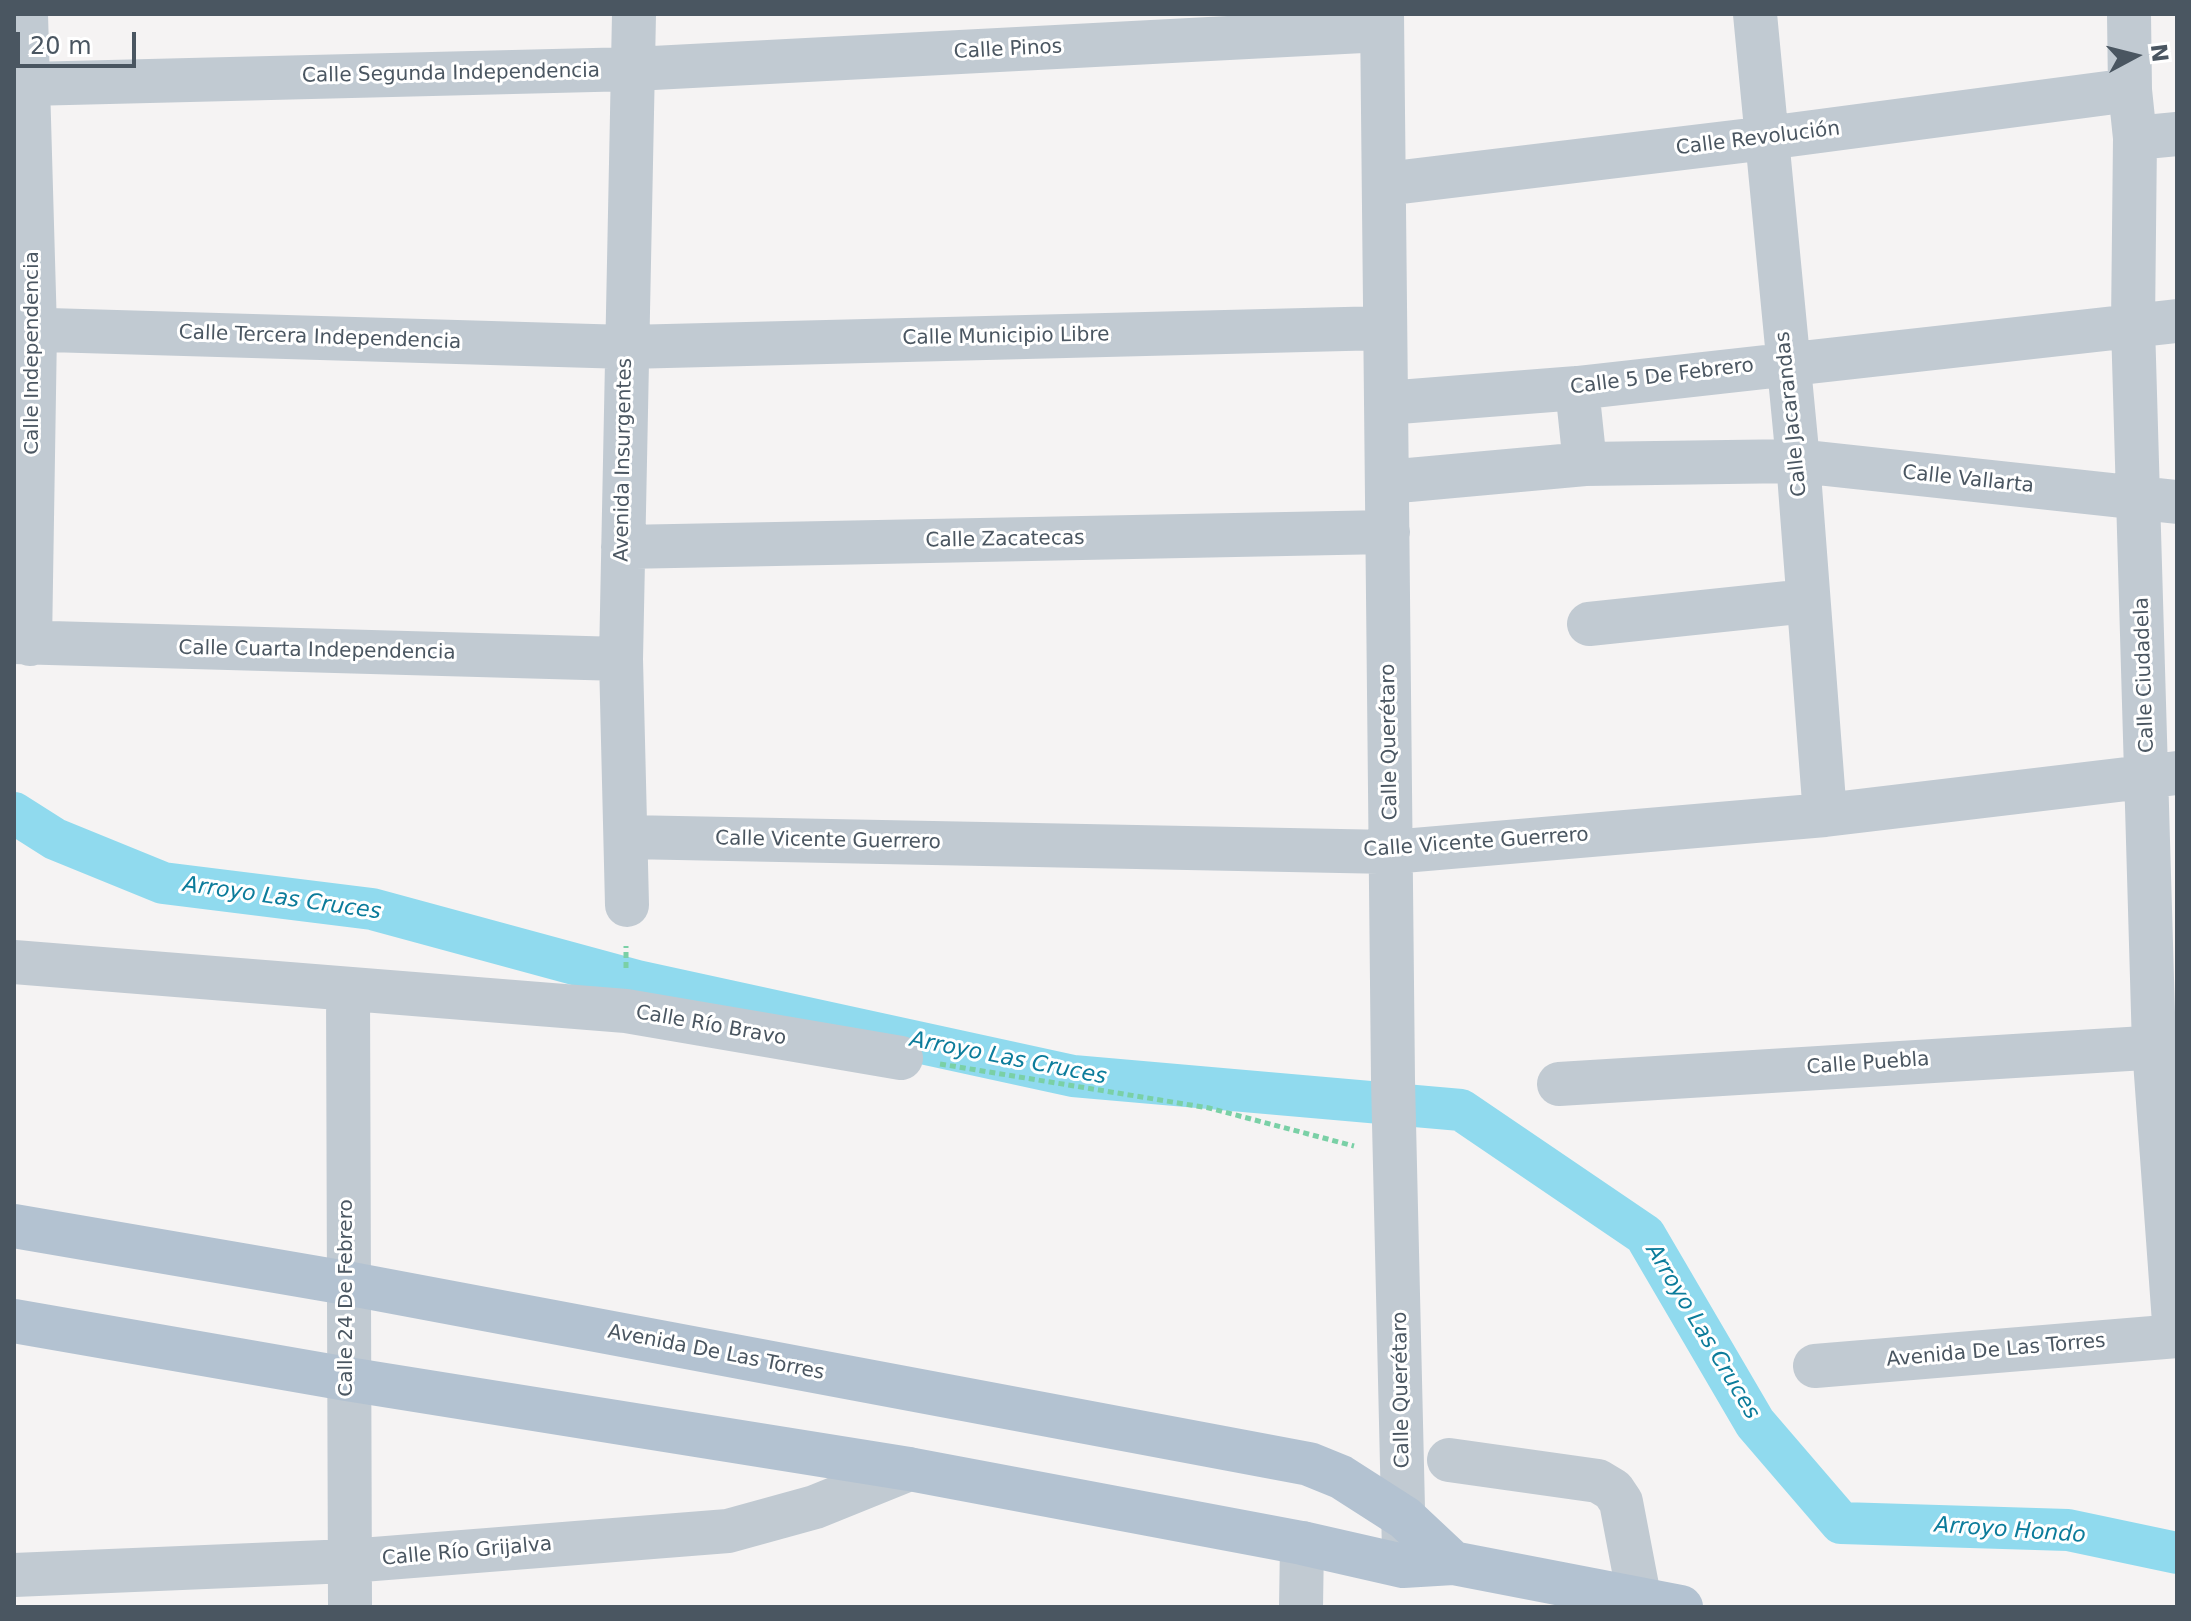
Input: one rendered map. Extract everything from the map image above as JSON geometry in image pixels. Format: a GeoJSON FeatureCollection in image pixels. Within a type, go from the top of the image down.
{"type":"FeatureCollection","features":[{"type":"Feature","properties":{"kind":"main road","name":"Avenida De Las Torres"},"geometry":{"type":"LineString","coordinates":[[14,1226],[346,1283],[1309,1464],[1341,1477],[1405,1518],[1453,1563]]}},
{"type":"Feature","properties":{"kind":"main road"},"geometry":{"type":"LineString","coordinates":[[14,1321],[347,1379],[909,1469],[1302,1543],[1403,1566],[1453,1563],[1654,1605]]}},
{"type":"Feature","properties":{"kind":"street","name":"Calle Independencia"},"geometry":{"type":"LineString","coordinates":[[22,643],[28,84],[26,14]]}},
{"type":"Feature","properties":{"kind":"street","name":"Avenida Insurgentes"},"geometry":{"type":"LineString","coordinates":[[627,905],[621,659],[634,14]]}},
{"type":"Feature","properties":{"kind":"street","name":"Calle Jacarandas"},"geometry":{"type":"LineString","coordinates":[[1755,14],[1786,362],[1798,461],[1825,815]]}},
{"type":"Feature","properties":{"kind":"street","name":"Calle Ciudadela"},"geometry":{"type":"LineString","coordinates":[[2129,14],[2130,90],[2156,136],[2133,325],[2158,501],[2166,1046],[2176,1336]]}},
{"type":"Feature","properties":{"kind":"street","name":"Calle Pinos"},"geometry":{"type":"LineString","coordinates":[[634,69],[1382,22]]}},
{"type":"Feature","properties":{"kind":"street","name":"Calle Querétaro"},"geometry":{"type":"LineString","coordinates":[[1382,22],[1393,1080],[1405,1518],[1403,1566]]}},
{"type":"Feature","properties":{"kind":"street","name":"Calle Segunda Independencia"},"geometry":{"type":"LineString","coordinates":[[28,84],[634,69]]}},
{"type":"Feature","properties":{"kind":"street","name":"Calle Revolución"},"geometry":{"type":"LineString","coordinates":[[1385,184],[2130,90]]}},
{"type":"Feature","properties":{"kind":"street","name":"Calle 5 De Febrero"},"geometry":{"type":"LineString","coordinates":[[1386,403],[1577,388],[1786,362],[2177,321]]}},
{"type":"Feature","properties":{"kind":"street","name":"Calle Municipio Libre"},"geometry":{"type":"LineString","coordinates":[[627,347],[1385,328]]}},
{"type":"Feature","properties":{"kind":"street","name":"Calle Tercera Independencia"},"geometry":{"type":"LineString","coordinates":[[25,330],[627,347]]}},
{"type":"Feature","properties":{"kind":"street"},"geometry":{"type":"LineString","coordinates":[[1577,388],[1585,464]]}},
{"type":"Feature","properties":{"kind":"street","name":"Calle Vallarta"},"geometry":{"type":"LineString","coordinates":[[1387,482],[1585,464],[1798,461],[2158,501]]}},
{"type":"Feature","properties":{"kind":"street","name":"Calle Zacatecas"},"geometry":{"type":"LineString","coordinates":[[623,547],[1388,532]]}},
{"type":"Feature","properties":{"kind":"street"},"geometry":{"type":"LineString","coordinates":[[1589,624],[1807,601]]}},
{"type":"Feature","properties":{"kind":"street","name":"Calle Cuarta Independencia"},"geometry":{"type":"LineString","coordinates":[[22,643],[621,659]]}},
{"type":"Feature","properties":{"kind":"street","name":"Calle Vicente Guerrero"},"geometry":{"type":"LineString","coordinates":[[627,837],[1391,852],[1825,815],[2163,773]]}},
{"type":"Feature","properties":{"kind":"street","name":"Calle Río Bravo"},"geometry":{"type":"LineString","coordinates":[[14,962],[626,1011],[901,1058]]}},
{"type":"Feature","properties":{"kind":"street","name":"Calle 24 De Febrero"},"geometry":{"type":"LineString","coordinates":[[348,989],[346,1283],[350,1607]]}},
{"type":"Feature","properties":{"kind":"street","name":"Calle Puebla"},"geometry":{"type":"LineString","coordinates":[[1559,1084],[2166,1046]]}},
{"type":"Feature","properties":{"kind":"street","name":"Avenida De Las Torres"},"geometry":{"type":"LineString","coordinates":[[1815,1366],[2176,1336]]}},
{"type":"Feature","properties":{"kind":"street"},"geometry":{"type":"LineString","coordinates":[[1449,1460],[1598,1481],[1613,1490],[1621,1502],[1654,1605]]}},
{"type":"Feature","properties":{"kind":"street","name":"Calle Río Grijalva"},"geometry":{"type":"LineString","coordinates":[[39,1585],[728,1531],[815,1507],[909,1469]]}},
{"type":"Feature","properties":{"kind":"street"},"geometry":{"type":"LineString","coordinates":[[1301,1607],[1302,1543]]}},
{"type":"Feature","properties":{"kind":"path"},"geometry":{"type":"LineString","coordinates":[[901,1058],[1209,1108],[1397,1149]]}},
{"type":"Feature","properties":{"kind":"waterway","name":"Arroyo Las Cruces"},"geometry":{"type":"LineString","coordinates":[[14,813],[55,839],[163,883],[372,909],[637,981],[1073,1076],[1461,1110],[1645,1235],[1755,1423],[1841,1523],[2068,1530],[2177,1553]]}},
{"type":"Feature","properties":{"kind":"water label","name":"Arroyo Hondo"},"geometry":{"type":"Point","coordinates":[2010,1531]}}]}
